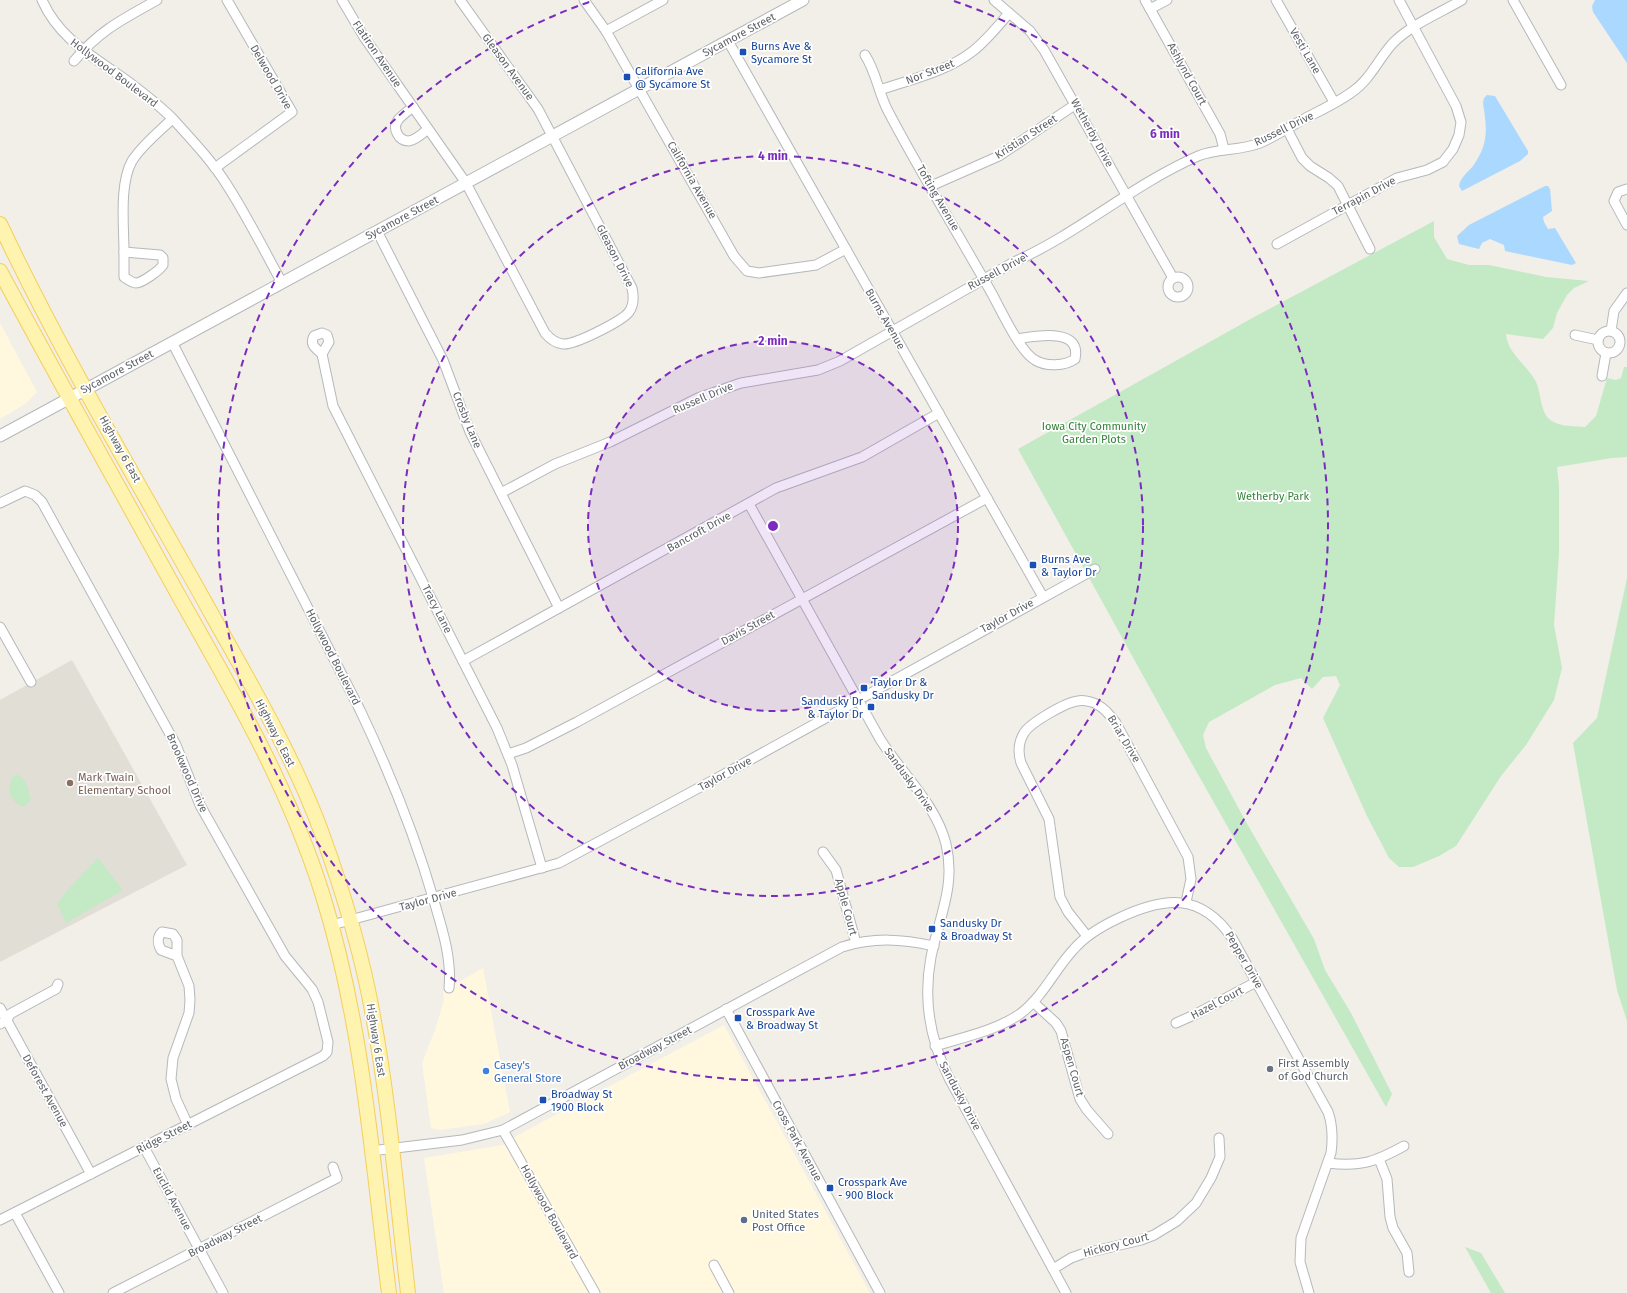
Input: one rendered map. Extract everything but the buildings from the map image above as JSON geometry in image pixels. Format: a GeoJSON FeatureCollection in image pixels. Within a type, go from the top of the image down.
{"type":"FeatureCollection","features":[{"type":"Feature","properties":{"kind":"main road","name":"Highway 6 East"},"geometry":{"type":"LineString","coordinates":[[0,224],[18,262],[86,389],[232,651],[283,746],[320,827],[350,920],[373,1017],[391,1148],[408,1293]]}},
{"type":"Feature","properties":{"kind":"main road","name":"Highway 6 East"},"geometry":{"type":"LineString","coordinates":[[0,271],[69,398],[220,668],[266,757],[302,836],[332,925],[347,985],[357,1035],[389,1293]]}},
{"type":"Feature","properties":{"kind":"street","name":"Hollywood Boulevard"},"geometry":{"type":"LineString","coordinates":[[42,0],[61,31],[83,51],[135,86],[172,119],[215,168],[227,185],[282,283]]}},
{"type":"Feature","properties":{"kind":"street"},"geometry":{"type":"LineString","coordinates":[[74,61],[109,27],[157,0]]}},
{"type":"Feature","properties":{"kind":"street","name":"Delwood Drive"},"geometry":{"type":"LineString","coordinates":[[215,168],[292,112],[226,0]]}},
{"type":"Feature","properties":{"kind":"street","name":"Flatiron Avenue"},"geometry":{"type":"LineString","coordinates":[[342,0],[364,37],[466,183]]}},
{"type":"Feature","properties":{"kind":"street","name":"Gleason Avenue"},"geometry":{"type":"LineString","coordinates":[[460,0],[523,86],[553,136]]}},
{"type":"Feature","properties":{"kind":"street","name":"California Avenue"},"geometry":{"type":"LineString","coordinates":[[584,0],[606,31],[640,88],[734,256],[743,268],[747,271],[759,273],[811,266],[846,249]]}},
{"type":"Feature","properties":{"kind":"street"},"geometry":{"type":"LineString","coordinates":[[606,31],[663,0]]}},
{"type":"Feature","properties":{"kind":"street","name":"Sycamore Street"},"geometry":{"type":"LineString","coordinates":[[0,436],[803,0]]}},
{"type":"Feature","properties":{"kind":"street","name":"Wetherby Drive"},"geometry":{"type":"LineString","coordinates":[[994,0],[1038,40],[1076,104],[1173,278]]}},
{"type":"Feature","properties":{"kind":"street","name":"Ashlynd Court"},"geometry":{"type":"LineString","coordinates":[[1145,0],[1220,134],[1224,150]]}},
{"type":"Feature","properties":{"kind":"street"},"geometry":{"type":"LineString","coordinates":[[1150,9],[1167,0]]}},
{"type":"Feature","properties":{"kind":"street","name":"Vesti Lane"},"geometry":{"type":"LineString","coordinates":[[1276,0],[1334,102]]}},
{"type":"Feature","properties":{"kind":"street","name":"Terrapin Drive"},"geometry":{"type":"LineString","coordinates":[[1276,244],[1397,178],[1428,170],[1443,162],[1453,149],[1459,135],[1461,122],[1456,106],[1399,0]]}},
{"type":"Feature","properties":{"kind":"street","name":"Russell Drive"},"geometry":{"type":"LineString","coordinates":[[501,493],[555,464],[610,442],[698,398],[741,383],[818,370],[840,361],[1070,232],[1126,195],[1198,156],[1212,151],[1259,144],[1353,91],[1369,76],[1394,42],[1414,28],[1462,0]]}},
{"type":"Feature","properties":{"kind":"street"},"geometry":{"type":"LineString","coordinates":[[1513,0],[1561,85]]}},
{"type":"Feature","properties":{"kind":"street","name":"Nor Street"},"geometry":{"type":"LineString","coordinates":[[880,90],[934,73],[960,60],[984,42],[1009,13]]}},
{"type":"Feature","properties":{"kind":"street","name":"Burns Avenue"},"geometry":{"type":"LineString","coordinates":[[728,41],[1042,597]]}},
{"type":"Feature","properties":{"kind":"street","name":"Tofting Avenue"},"geometry":{"type":"LineString","coordinates":[[865,55],[874,68],[887,109],[984,279],[1018,339],[1026,353],[1036,361],[1061,365],[1075,359],[1075,346],[1065,338],[1040,335],[1018,339]]}},
{"type":"Feature","properties":{"kind":"street","name":"Kristian Street"},"geometry":{"type":"LineString","coordinates":[[931,186],[999,156],[1076,104]]}},
{"type":"Feature","properties":{"kind":"street"},"geometry":{"type":"LineString","coordinates":[[413,107],[397,121],[395,127],[397,134],[401,139],[408,141],[414,139],[428,129]]}},
{"type":"Feature","properties":{"kind":"street"},"geometry":{"type":"LineString","coordinates":[[124,252],[160,255],[163,265],[156,272],[136,283],[124,277],[124,252],[124,197],[128,171],[136,156],[172,119]]}},
{"type":"Feature","properties":{"kind":"street"},"geometry":{"type":"LineString","coordinates":[[1287,129],[1302,158],[1310,166],[1329,178],[1338,186],[1370,249]]}},
{"type":"Feature","properties":{"kind":"street","name":"Gleason Drive"},"geometry":{"type":"LineString","coordinates":[[466,183],[545,333],[551,339],[564,344],[572,343],[623,317],[632,306],[634,300],[632,288],[553,136]]}},
{"type":"Feature","properties":{"kind":"street"},"geometry":{"type":"LineString","coordinates":[[1627,189],[1618,192],[1614,201],[1627,225]]}},
{"type":"Feature","properties":{"kind":"street","name":"Crosby Lane"},"geometry":{"type":"LineString","coordinates":[[377,231],[437,347],[470,432],[559,608]]}},
{"type":"Feature","properties":{"kind":"street"},"geometry":{"type":"LineString","coordinates":[[1611,331],[1614,311],[1627,293]]}},
{"type":"Feature","properties":{"kind":"street"},"geometry":{"type":"LineString","coordinates":[[1605,331],[1611,331],[1617,334],[1623,346],[1612,353],[1606,353],[1601,350],[1598,340],[1600,335],[1605,331]]}},
{"type":"Feature","properties":{"kind":"street"},"geometry":{"type":"LineString","coordinates":[[1575,335],[1598,340]]}},
{"type":"Feature","properties":{"kind":"street","name":"Hollywood Boulevard"},"geometry":{"type":"LineString","coordinates":[[172,342],[360,710],[387,767],[409,822],[443,932],[449,963],[450,988]]}},
{"type":"Feature","properties":{"kind":"street"},"geometry":{"type":"LineString","coordinates":[[1602,376],[1606,353]]}},
{"type":"Feature","properties":{"kind":"street","name":"Tracy Lane"},"geometry":{"type":"LineString","coordinates":[[322,354],[333,406],[492,715],[508,754],[542,868]]}},
{"type":"Feature","properties":{"kind":"street","name":"Bancroft Drive"},"geometry":{"type":"LineString","coordinates":[[463,661],[785,484],[874,450],[939,413]]}},
{"type":"Feature","properties":{"kind":"street","name":"Brookwood Drive"},"geometry":{"type":"LineString","coordinates":[[0,503],[25,491],[35,495],[46,509],[176,745],[200,805],[277,943],[289,962],[312,989],[318,1002],[328,1042],[327,1052]]}},
{"type":"Feature","properties":{"kind":"street","name":"Davis Street"},"geometry":{"type":"LineString","coordinates":[[508,754],[542,741],[986,498]]}},
{"type":"Feature","properties":{"kind":"street","name":"Sandusky Drive"},"geometry":{"type":"LineString","coordinates":[[749,504],[858,700],[892,758],[934,814],[946,843],[950,870],[949,886],[934,946],[927,991],[930,1027],[935,1046],[949,1078],[1066,1293]]}},
{"type":"Feature","properties":{"kind":"street","name":"Taylor Drive"},"geometry":{"type":"LineString","coordinates":[[332,925],[433,899],[559,863],[1095,569]]}},
{"type":"Feature","properties":{"kind":"street"},"geometry":{"type":"LineString","coordinates":[[0,627],[31,682]]}},
{"type":"Feature","properties":{"kind":"street","name":"Briar Drive"},"geometry":{"type":"LineString","coordinates":[[1087,936],[1068,912],[1060,897],[1049,818],[1021,763],[1019,755],[1021,739],[1032,724],[1068,704],[1078,701],[1098,705],[1109,714],[1116,723],[1188,857],[1191,879],[1186,902]]}},
{"type":"Feature","properties":{"kind":"street","name":"Apple Court"},"geometry":{"type":"LineString","coordinates":[[823,852],[836,870],[856,943]]}},
{"type":"Feature","properties":{"kind":"street","name":"Pepper Drive"},"geometry":{"type":"LineString","coordinates":[[935,1046],[995,1027],[1020,1013],[1033,1002],[1074,948],[1087,936],[1103,926],[1141,909],[1159,903],[1186,902],[1206,911],[1225,927],[1328,1112],[1332,1127],[1333,1142],[1328,1162],[1301,1238],[1300,1262],[1309,1293]]}},
{"type":"Feature","properties":{"kind":"street","name":"Broadway Street"},"geometry":{"type":"LineString","coordinates":[[371,1151],[462,1140],[503,1130],[830,953],[856,943],[891,939],[906,940],[934,946]]}},
{"type":"Feature","properties":{"kind":"street"},"geometry":{"type":"LineString","coordinates":[[177,956],[189,986],[190,1000],[189,1013],[173,1058],[171,1079],[176,1099],[188,1125]]}},
{"type":"Feature","properties":{"kind":"street","name":"Hazel Court"},"geometry":{"type":"LineString","coordinates":[[1176,1023],[1256,982]]}},
{"type":"Feature","properties":{"kind":"street"},"geometry":{"type":"LineString","coordinates":[[3,1022],[10,1014],[56,989],[58,984]]}},
{"type":"Feature","properties":{"kind":"street","name":"Aspen Court"},"geometry":{"type":"LineString","coordinates":[[1033,1002],[1056,1023],[1061,1031],[1080,1099],[1086,1110],[1108,1134]]}},
{"type":"Feature","properties":{"kind":"street","name":"Deforest Avenue"},"geometry":{"type":"LineString","coordinates":[[0,1008],[3,1022],[91,1174]]}},
{"type":"Feature","properties":{"kind":"street","name":"Cross Park Avenue"},"geometry":{"type":"LineString","coordinates":[[726,1009],[880,1293]]}},
{"type":"Feature","properties":{"kind":"street","name":"Ridge Street"},"geometry":{"type":"LineString","coordinates":[[0,1220],[188,1125],[327,1052]]}},
{"type":"Feature","properties":{"kind":"street","name":"Hollywood Boulevard"},"geometry":{"type":"LineString","coordinates":[[503,1130],[595,1293]]}},
{"type":"Feature","properties":{"kind":"street","name":"Hickory Court"},"geometry":{"type":"LineString","coordinates":[[1053,1269],[1071,1258],[1082,1254],[1141,1240],[1154,1235],[1177,1221],[1196,1203],[1211,1178],[1220,1157],[1219,1138]]}},
{"type":"Feature","properties":{"kind":"street"},"geometry":{"type":"LineString","coordinates":[[1328,1162],[1359,1165],[1379,1160],[1404,1146]]}},
{"type":"Feature","properties":{"kind":"street","name":"Euclid Avenue"},"geometry":{"type":"LineString","coordinates":[[144,1147],[223,1293]]}},
{"type":"Feature","properties":{"kind":"street"},"geometry":{"type":"LineString","coordinates":[[1379,1160],[1387,1179],[1390,1216],[1393,1228],[1407,1253],[1409,1272]]}},
{"type":"Feature","properties":{"kind":"street","name":"Broadway Street"},"geometry":{"type":"LineString","coordinates":[[113,1293],[337,1178],[333,1167]]}},
{"type":"Feature","properties":{"kind":"street"},"geometry":{"type":"LineString","coordinates":[[15,1212],[59,1293]]}},
{"type":"Feature","properties":{"kind":"street"},"geometry":{"type":"LineString","coordinates":[[714,1264],[729,1293]]}},
{"type":"Feature","properties":{"kind":"shaded area"},"geometry":{"type":"Polygon","coordinates":[[[0,323],[37,392],[25,404],[0,419],[0,323]]]}},
{"type":"Feature","properties":{"kind":"shaded area","name":"Mark Twain Elementary School"},"geometry":{"type":"Polygon","coordinates":[[[72,660],[187,865],[0,962],[0,700],[72,660]]]}},
{"type":"Feature","properties":{"kind":"shaded area"},"geometry":{"type":"Polygon","coordinates":[[[483,968],[510,1112],[484,1124],[440,1130],[431,1128],[422,1063],[435,1030],[444,1000],[443,991],[483,968]]]}},
{"type":"Feature","properties":{"kind":"shaded area"},"geometry":{"type":"Polygon","coordinates":[[[724,1025],[870,1293],[444,1293],[424,1158],[503,1145],[518,1135],[724,1025]]]}},
{"type":"Feature","properties":{"kind":"green space"},"geometry":{"type":"Polygon","coordinates":[[[1434,221],[1434,237],[1447,259],[1469,265],[1489,265],[1546,277],[1589,281],[1574,288],[1567,295],[1557,313],[1553,328],[1543,339],[1506,334],[1507,341],[1514,354],[1536,382],[1543,409],[1547,417],[1555,423],[1585,427],[1596,416],[1607,378],[1616,380],[1621,378],[1624,367],[1627,367],[1627,457],[1557,467],[1559,487],[1559,553],[1554,625],[1562,668],[1554,700],[1526,745],[1501,776],[1456,846],[1439,856],[1413,867],[1399,867],[1389,858],[1367,816],[1323,718],[1340,685],[1336,676],[1323,677],[1312,689],[1301,678],[1275,685],[1209,722],[1203,735],[1206,748],[1246,822],[1314,939],[1325,970],[1351,1013],[1392,1094],[1386,1107],[1178,739],[1018,449],[1256,316],[1434,221]]]}},
{"type":"Feature","properties":{"kind":"green space"},"geometry":{"type":"Polygon","coordinates":[[[1627,578],[1627,1021],[1617,990],[1573,743],[1597,718],[1627,578]]]}},
{"type":"Feature","properties":{"kind":"green space"},"geometry":{"type":"Polygon","coordinates":[[[19,775],[26,782],[31,800],[23,807],[12,798],[9,790],[13,776],[19,775]]]}},
{"type":"Feature","properties":{"kind":"green space"},"geometry":{"type":"Polygon","coordinates":[[[98,858],[123,890],[66,923],[57,904],[98,858]]]}},
{"type":"Feature","properties":{"kind":"green space"},"geometry":{"type":"Polygon","coordinates":[[[1465,1247],[1481,1253],[1505,1293],[1491,1293],[1465,1247]]]}},
{"type":"Feature","properties":{"kind":"water"},"geometry":{"type":"Polygon","coordinates":[[[1595,0],[1627,0],[1627,63],[1593,12],[1592,6],[1595,0]]]}},
{"type":"Feature","properties":{"kind":"water"},"geometry":{"type":"Polygon","coordinates":[[[1487,95],[1495,96],[1528,151],[1528,154],[1520,161],[1462,191],[1459,186],[1461,180],[1478,158],[1486,136],[1483,103],[1484,98],[1487,95]]]}},
{"type":"Feature","properties":{"kind":"water"},"geometry":{"type":"Polygon","coordinates":[[[1545,186],[1548,186],[1550,189],[1552,211],[1543,217],[1544,222],[1548,229],[1555,228],[1576,263],[1572,265],[1505,251],[1504,245],[1490,239],[1482,243],[1479,249],[1459,244],[1457,236],[1469,225],[1545,186]]]}},
{"type":"Feature","properties":{"kind":"place","name":"Burns Ave & Sycamore St"},"geometry":{"type":"Point","coordinates":[743,52]}},
{"type":"Feature","properties":{"kind":"place","name":"California Ave @ Sycamore St"},"geometry":{"type":"Point","coordinates":[627,77]}},
{"type":"Feature","properties":{"kind":"place","name":"Burns Ave & Taylor Dr"},"geometry":{"type":"Point","coordinates":[1033,565]}},
{"type":"Feature","properties":{"kind":"place","name":"Taylor Dr & Sandusky Dr"},"geometry":{"type":"Point","coordinates":[864,688]}},
{"type":"Feature","properties":{"kind":"place","name":"Sandusky Dr & Taylor Dr"},"geometry":{"type":"Point","coordinates":[871,707]}},
{"type":"Feature","properties":{"kind":"place","name":"Mark Twain Elementary School"},"geometry":{"type":"Point","coordinates":[70,783]}},
{"type":"Feature","properties":{"kind":"place","name":"Sandusky Dr & Broadway St"},"geometry":{"type":"Point","coordinates":[932,929]}},
{"type":"Feature","properties":{"kind":"place","name":"Crosspark Ave & Broadway St"},"geometry":{"type":"Point","coordinates":[738,1018]}},
{"type":"Feature","properties":{"kind":"place","name":"First Assembly of God Church"},"geometry":{"type":"Point","coordinates":[1270,1069]}},
{"type":"Feature","properties":{"kind":"place","name":"Casey's General Store"},"geometry":{"type":"Point","coordinates":[486,1071]}},
{"type":"Feature","properties":{"kind":"place","name":"Broadway St 1900 Block"},"geometry":{"type":"Point","coordinates":[543,1100]}},
{"type":"Feature","properties":{"kind":"place","name":"Crosspark Ave - 900 Block"},"geometry":{"type":"Point","coordinates":[830,1188]}},
{"type":"Feature","properties":{"kind":"place","name":"United States Post Office"},"geometry":{"type":"Point","coordinates":[744,1220]}},
{"type":"Feature","properties":{"kind":"park label","name":"Iowa City Community Garden Plots"},"geometry":{"type":"Point","coordinates":[1094,432]}},
{"type":"Feature","properties":{"kind":"park label","name":"Wetherby Park"},"geometry":{"type":"Point","coordinates":[1273,496]}}]}
